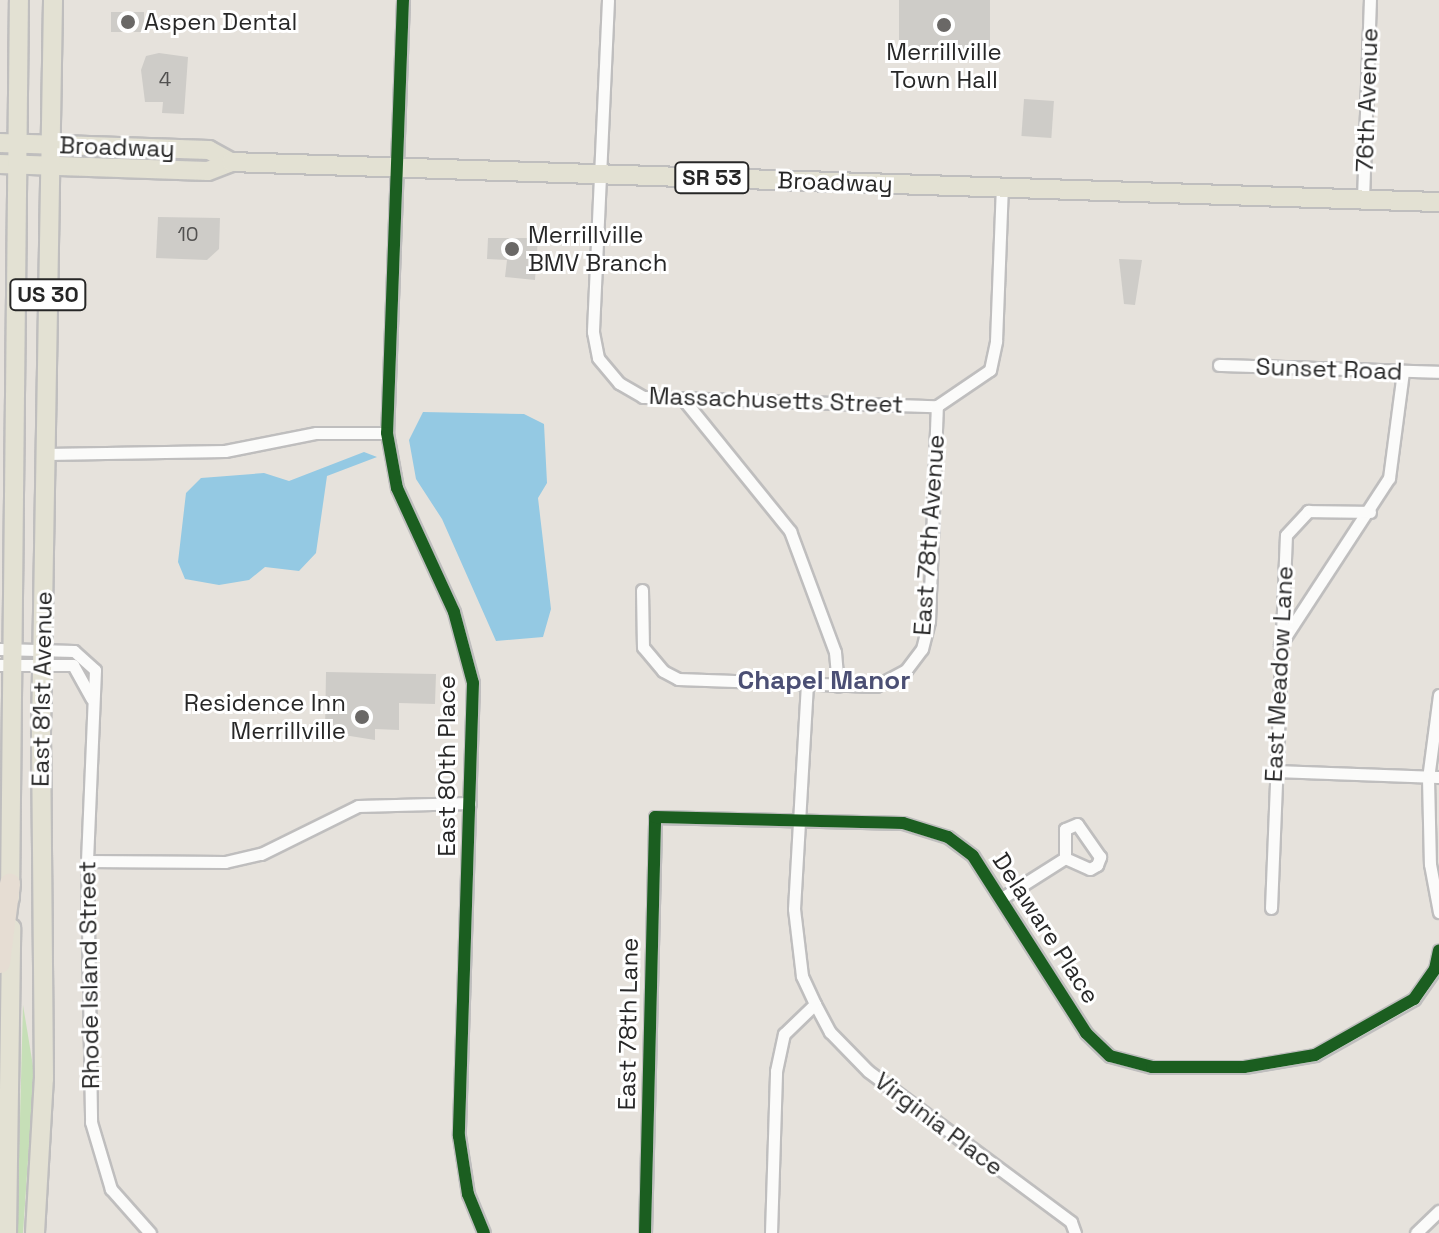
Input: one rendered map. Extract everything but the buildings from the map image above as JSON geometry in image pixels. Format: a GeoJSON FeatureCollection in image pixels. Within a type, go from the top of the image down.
{"type":"FeatureCollection","features":[{"type":"Feature","properties":{"kind":"highway"},"geometry":{"type":"LineString","coordinates":[[0,963],[10,884]]}},
{"type":"Feature","properties":{"kind":"main road","name":"US 30"},"geometry":{"type":"LineString","coordinates":[[8,143],[19,0]]}},
{"type":"Feature","properties":{"kind":"main road","name":"US 30"},"geometry":{"type":"LineString","coordinates":[[51,144],[53,0]]}},
{"type":"Feature","properties":{"kind":"main road","name":"Broadway"},"geometry":{"type":"LineString","coordinates":[[8,143],[209,150],[231,162]]}},
{"type":"Feature","properties":{"kind":"main road","name":"East 81st Avenue"},"geometry":{"type":"LineString","coordinates":[[7,1233],[10,884],[5,657],[8,143]]}},
{"type":"Feature","properties":{"kind":"main road","name":"East 81st Avenue"},"geometry":{"type":"LineString","coordinates":[[35,1233],[44,1079],[42,657],[51,144]]}},
{"type":"Feature","properties":{"kind":"main road","name":"Broadway"},"geometry":{"type":"LineString","coordinates":[[8,164],[208,171],[231,162],[1439,202]]}},
{"type":"Feature","properties":{"kind":"street","name":"East 80th Place"},"geometry":{"type":"LineString","coordinates":[[403,0],[387,433],[407,515],[444,587],[469,656],[474,694],[460,1150],[484,1233]]}},
{"type":"Feature","properties":{"kind":"street"},"geometry":{"type":"LineString","coordinates":[[601,175],[608,0]]}},
{"type":"Feature","properties":{"kind":"street","name":"76th Avenue"},"geometry":{"type":"LineString","coordinates":[[1363,199],[1370,0]]}},
{"type":"Feature","properties":{"kind":"street","name":"Massachusetts Street"},"geometry":{"type":"LineString","coordinates":[[601,175],[593,332],[598,358],[619,383],[643,397],[684,400],[937,406]]}},
{"type":"Feature","properties":{"kind":"street","name":"East 78th Avenue"},"geometry":{"type":"LineString","coordinates":[[642,590],[643,647],[663,671],[696,682],[876,686],[906,670],[922,649],[929,621],[937,406],[990,370],[1002,188]]}},
{"type":"Feature","properties":{"kind":"street","name":"Sunset Road"},"geometry":{"type":"LineString","coordinates":[[1219,365],[1439,372]]}},
{"type":"Feature","properties":{"kind":"street"},"geometry":{"type":"LineString","coordinates":[[1279,646],[1370,512],[1389,478],[1403,371]]}},
{"type":"Feature","properties":{"kind":"street"},"geometry":{"type":"LineString","coordinates":[[684,400],[790,531],[835,652],[838,686]]}},
{"type":"Feature","properties":{"kind":"street"},"geometry":{"type":"LineString","coordinates":[[46,454],[225,451],[316,433],[387,433]]}},
{"type":"Feature","properties":{"kind":"street","name":"East Meadow Lane"},"geometry":{"type":"LineString","coordinates":[[1271,908],[1279,646],[1286,535],[1297,517],[1308,511],[1370,512]]}},
{"type":"Feature","properties":{"kind":"street","name":"Rhode Island Street"},"geometry":{"type":"LineString","coordinates":[[5,657],[42,657],[77,667],[91,698],[87,861],[93,1137],[111,1189],[150,1233]]}},
{"type":"Feature","properties":{"kind":"street"},"geometry":{"type":"LineString","coordinates":[[801,819],[807,686]]}},
{"type":"Feature","properties":{"kind":"street"},"geometry":{"type":"LineString","coordinates":[[1439,695],[1430,864],[1439,912]]}},
{"type":"Feature","properties":{"kind":"street"},"geometry":{"type":"LineString","coordinates":[[1274,771],[1434,777]]}},
{"type":"Feature","properties":{"kind":"street"},"geometry":{"type":"LineString","coordinates":[[87,861],[225,862],[261,854],[367,804],[470,803]]}},
{"type":"Feature","properties":{"kind":"street","name":"Delaware Place"},"geometry":{"type":"LineString","coordinates":[[655,817],[801,819],[932,830],[973,856],[1086,1033],[1110,1056],[1152,1067],[1244,1067],[1315,1055],[1414,999],[1435,969],[1439,950]]}},
{"type":"Feature","properties":{"kind":"street","name":"East 78th Lane"},"geometry":{"type":"LineString","coordinates":[[645,1233],[655,817]]}},
{"type":"Feature","properties":{"kind":"street","name":"Virginia Place"},"geometry":{"type":"LineString","coordinates":[[801,819],[796,946],[815,1004],[830,1032],[868,1071],[1071,1222],[1075,1233]]}},
{"type":"Feature","properties":{"kind":"street"},"geometry":{"type":"LineString","coordinates":[[1002,898],[1065,858]]}},
{"type":"Feature","properties":{"kind":"street"},"geometry":{"type":"LineString","coordinates":[[771,1233],[776,1071],[784,1034],[815,1004]]}},
{"type":"Feature","properties":{"kind":"street"},"geometry":{"type":"LineString","coordinates":[[1416,1233],[1439,1211]]}},
{"type":"Feature","properties":{"kind":"green space"},"geometry":{"type":"Polygon","coordinates":[[[23,1005],[34,1072],[23,1233],[17,1233],[23,1005]]]}},
{"type":"Feature","properties":{"kind":"water"},"geometry":{"type":"Polygon","coordinates":[[[423,412],[524,414],[544,424],[547,483],[538,498],[551,609],[543,637],[496,641],[442,519],[416,479],[409,440],[423,412]]]}},
{"type":"Feature","properties":{"kind":"water"},"geometry":{"type":"Polygon","coordinates":[[[364,452],[377,457],[327,476],[316,553],[299,571],[265,567],[249,580],[219,585],[185,579],[178,562],[186,493],[201,478],[264,473],[289,481],[364,452]]]}},
{"type":"Feature","properties":{"kind":"cycle path"},"geometry":{"type":"LineString","coordinates":[[403,0],[387,433],[397,488],[454,612],[473,683],[459,1136],[468,1194],[484,1233]]}},
{"type":"Feature","properties":{"kind":"cycle path"},"geometry":{"type":"LineString","coordinates":[[645,1233],[655,817],[903,823],[948,837],[973,856],[1086,1033],[1110,1056],[1152,1067],[1244,1067],[1315,1055],[1414,999],[1435,969],[1439,950]]}},
{"type":"Feature","properties":{"kind":"place","name":"Aspen Dental"},"geometry":{"type":"Point","coordinates":[128,22]}},
{"type":"Feature","properties":{"kind":"place","name":"Merrillville Town Hall"},"geometry":{"type":"Point","coordinates":[944,25]}},
{"type":"Feature","properties":{"kind":"place","name":"Merrillville BMV Branch"},"geometry":{"type":"Point","coordinates":[512,249]}},
{"type":"Feature","properties":{"kind":"place","name":"Residence Inn Merrillville"},"geometry":{"type":"Point","coordinates":[362,717]}},
{"type":"Feature","properties":{"kind":"district","name":"Chapel Manor"},"geometry":{"type":"Point","coordinates":[824,681]}}]}
